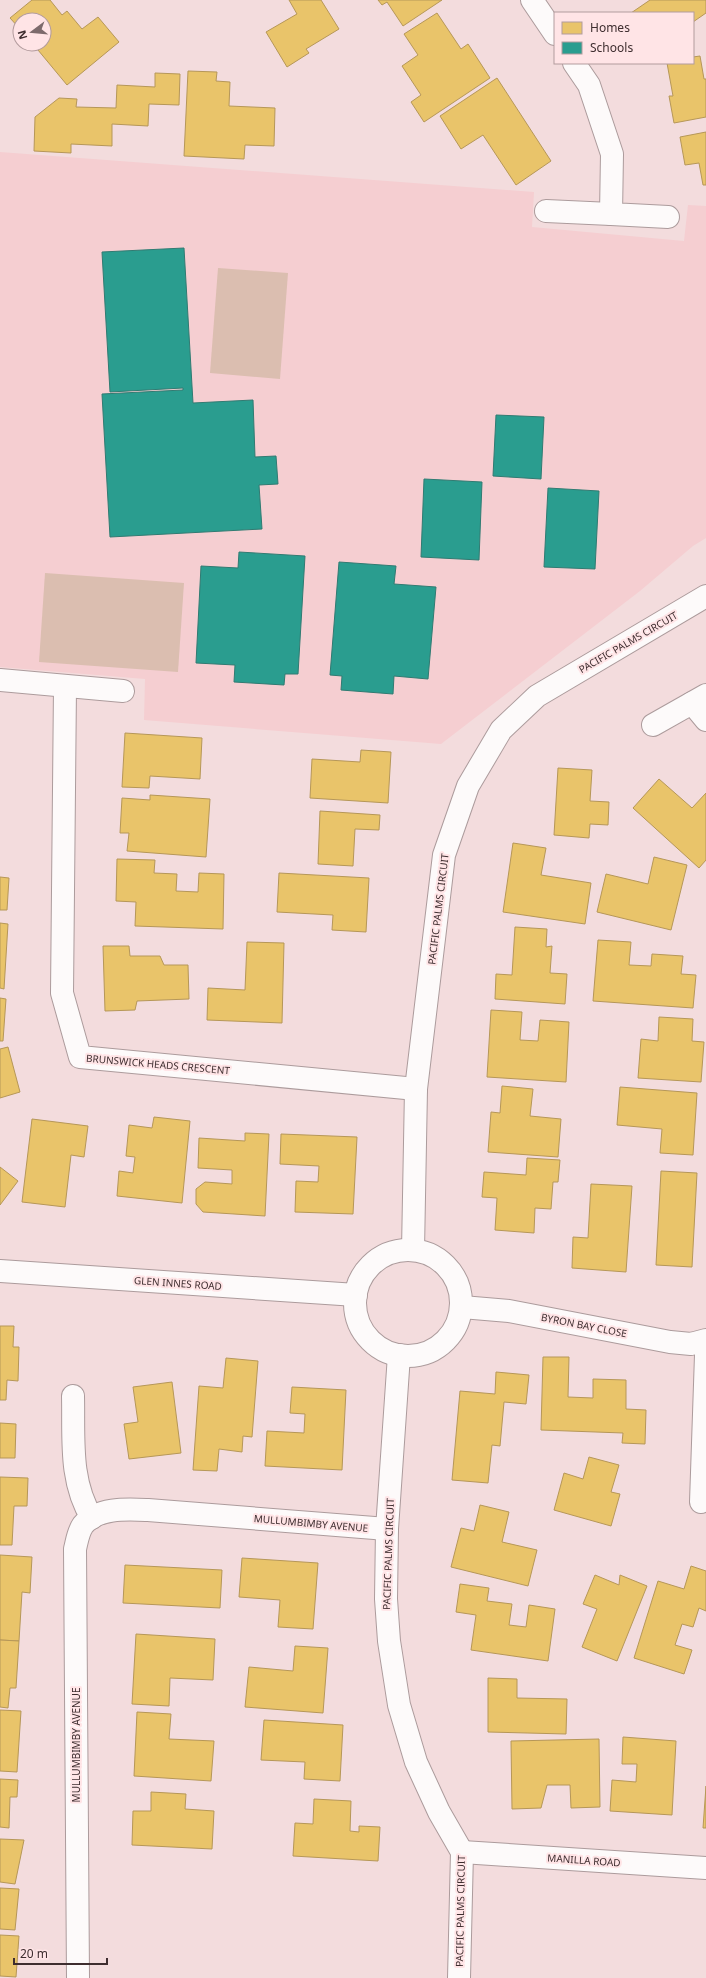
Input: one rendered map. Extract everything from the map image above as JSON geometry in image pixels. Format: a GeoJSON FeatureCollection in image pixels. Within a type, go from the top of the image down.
{"type":"FeatureCollection","features":[{"type":"Feature","properties":{"kind":"street"},"geometry":{"type":"LineString","coordinates":[[532,0],[554,33]]}},
{"type":"Feature","properties":{"kind":"street"},"geometry":{"type":"LineString","coordinates":[[575,64],[589,85],[612,154],[611,214]]}},
{"type":"Feature","properties":{"kind":"street"},"geometry":{"type":"LineString","coordinates":[[546,211],[668,217]]}},
{"type":"Feature","properties":{"kind":"street","name":"PACIFIC PALMS CIRCUIT"},"geometry":{"type":"LineString","coordinates":[[413,1250],[416,1089],[444,855],[468,786],[501,730],[537,696],[706,596]]}},
{"type":"Feature","properties":{"kind":"street"},"geometry":{"type":"LineString","coordinates":[[0,680],[123,691]]}},
{"type":"Feature","properties":{"kind":"street","name":"BRUNSWICK HEADS CRESCENT"},"geometry":{"type":"LineString","coordinates":[[65,687],[62,993],[80,1057],[416,1089]]}},
{"type":"Feature","properties":{"kind":"street"},"geometry":{"type":"LineString","coordinates":[[652,726],[699,700],[706,720]]}},
{"type":"Feature","properties":{"kind":"street"},"geometry":{"type":"LineString","coordinates":[[413,1250],[436,1258],[446,1266],[456,1279],[461,1292],[462,1307],[458,1321],[450,1336],[439,1347],[428,1353],[411,1356],[394,1355],[377,1346],[366,1335],[359,1323],[356,1308],[356,1295],[359,1284],[365,1272],[376,1260],[387,1254],[413,1250]]}},
{"type":"Feature","properties":{"kind":"street","name":"GLEN INNES ROAD"},"geometry":{"type":"LineString","coordinates":[[0,1271],[356,1295]]}},
{"type":"Feature","properties":{"kind":"street","name":"BYRON BAY CLOSE"},"geometry":{"type":"LineString","coordinates":[[462,1307],[509,1311],[670,1342],[691,1344],[706,1340]]}},
{"type":"Feature","properties":{"kind":"street","name":"PACIFIC PALMS CIRCUIT"},"geometry":{"type":"LineString","coordinates":[[399,1355],[387,1529],[386,1599],[389,1641],[399,1705],[416,1762],[439,1812],[462,1852],[459,1978]]}},
{"type":"Feature","properties":{"kind":"street"},"geometry":{"type":"LineString","coordinates":[[701,1502],[706,1355]]}},
{"type":"Feature","properties":{"kind":"street"},"geometry":{"type":"LineString","coordinates":[[73,1396],[74,1469],[80,1497],[92,1518]]}},
{"type":"Feature","properties":{"kind":"street","name":"MULLUMBIMBY AVENUE"},"geometry":{"type":"LineString","coordinates":[[78,1978],[75,1549],[83,1526],[92,1518],[105,1512],[124,1509],[387,1529]]}},
{"type":"Feature","properties":{"kind":"street","name":"MANILLA ROAD"},"geometry":{"type":"LineString","coordinates":[[462,1852],[706,1868]]}},
{"type":"Feature","properties":{"kind":"shaded area"},"geometry":{"type":"Polygon","coordinates":[[[0,152],[534,192],[532,227],[684,241],[688,205],[706,206],[706,538],[693,546],[640,591],[441,744],[144,720],[145,679],[0,667],[0,152]]]}},
{"type":"Feature","properties":{"kind":"shaded area"},"geometry":{"type":"Polygon","coordinates":[[[218,268],[288,273],[280,379],[210,373],[218,268]]]}},
{"type":"Feature","properties":{"kind":"shaded area"},"geometry":{"type":"Polygon","coordinates":[[[45,573],[184,583],[178,672],[39,662],[45,573]]]}},
{"type":"Feature","properties":{"kind":"building: Homes"},"geometry":{"type":"Polygon","coordinates":[[[32,0],[50,0],[62,15],[67,11],[82,29],[98,17],[119,42],[67,85],[40,52],[52,52],[52,12],[17,12],[32,0]]]}},
{"type":"Feature","properties":{"kind":"building: Homes"},"geometry":{"type":"Polygon","coordinates":[[[289,0],[321,0],[339,29],[306,49],[309,53],[287,67],[266,32],[297,14],[289,0]]]}},
{"type":"Feature","properties":{"kind":"building: Homes"},"geometry":{"type":"Polygon","coordinates":[[[378,0],[442,0],[403,26],[387,2],[382,5],[378,0]]]}},
{"type":"Feature","properties":{"kind":"building: Homes"},"geometry":{"type":"Polygon","coordinates":[[[650,0],[706,0],[706,13],[694,21],[694,12],[632,12],[650,0]]]}},
{"type":"Feature","properties":{"kind":"building: Homes"},"geometry":{"type":"Polygon","coordinates":[[[437,13],[461,49],[468,44],[490,78],[424,122],[411,102],[421,95],[402,66],[418,55],[404,34],[437,13]]]}},
{"type":"Feature","properties":{"kind":"building: Homes"},"geometry":{"type":"Polygon","coordinates":[[[700,56],[704,79],[706,79],[706,117],[674,123],[669,96],[673,96],[667,64],[694,64],[694,57],[700,56]]]}},
{"type":"Feature","properties":{"kind":"building: Homes"},"geometry":{"type":"Polygon","coordinates":[[[188,71],[217,72],[216,81],[230,82],[229,106],[275,108],[274,146],[245,145],[244,159],[184,156],[188,71]]]}},
{"type":"Feature","properties":{"kind":"building: Homes"},"geometry":{"type":"Polygon","coordinates":[[[155,73],[180,74],[179,105],[149,104],[148,126],[112,124],[112,146],[71,144],[71,153],[34,151],[35,117],[59,98],[77,99],[76,107],[116,108],[117,85],[155,87],[155,73]]]}},
{"type":"Feature","properties":{"kind":"building: Homes"},"geometry":{"type":"Polygon","coordinates":[[[497,78],[551,161],[516,185],[483,135],[461,149],[440,116],[497,78]]]}},
{"type":"Feature","properties":{"kind":"building: Homes"},"geometry":{"type":"Polygon","coordinates":[[[706,132],[706,185],[703,185],[699,163],[685,165],[680,137],[706,132]]]}},
{"type":"Feature","properties":{"kind":"building: Homes"},"geometry":{"type":"Polygon","coordinates":[[[125,733],[202,738],[200,779],[150,776],[149,788],[122,787],[125,733]]]}},
{"type":"Feature","properties":{"kind":"building: Homes"},"geometry":{"type":"Polygon","coordinates":[[[361,750],[391,752],[388,803],[310,798],[312,759],[360,762],[361,750]]]}},
{"type":"Feature","properties":{"kind":"building: Homes"},"geometry":{"type":"Polygon","coordinates":[[[558,768],[592,770],[590,801],[609,802],[608,825],[590,824],[589,838],[554,835],[558,768]]]}},
{"type":"Feature","properties":{"kind":"building: Homes"},"geometry":{"type":"Polygon","coordinates":[[[659,779],[692,808],[706,793],[706,860],[699,868],[633,808],[659,779]]]}},
{"type":"Feature","properties":{"kind":"building: Homes"},"geometry":{"type":"Polygon","coordinates":[[[150,795],[210,799],[206,857],[127,851],[129,833],[120,833],[122,798],[150,800],[150,795]]]}},
{"type":"Feature","properties":{"kind":"building: Homes"},"geometry":{"type":"Polygon","coordinates":[[[320,811],[380,815],[379,830],[355,829],[353,866],[318,864],[320,811]]]}},
{"type":"Feature","properties":{"kind":"building: Homes"},"geometry":{"type":"Polygon","coordinates":[[[513,843],[546,848],[541,875],[591,883],[585,924],[503,912],[513,843]]]}},
{"type":"Feature","properties":{"kind":"building: Homes"},"geometry":{"type":"Polygon","coordinates":[[[654,857],[687,865],[671,930],[597,912],[606,874],[648,884],[654,857]]]}},
{"type":"Feature","properties":{"kind":"building: Homes"},"geometry":{"type":"Polygon","coordinates":[[[117,859],[155,860],[154,873],[177,874],[176,891],[198,892],[199,873],[224,874],[223,929],[135,926],[136,902],[116,901],[117,859]]]}},
{"type":"Feature","properties":{"kind":"building: Homes"},"geometry":{"type":"Polygon","coordinates":[[[279,873],[369,878],[366,932],[332,930],[333,915],[277,912],[279,873]]]}},
{"type":"Feature","properties":{"kind":"building: Homes"},"geometry":{"type":"Polygon","coordinates":[[[0,877],[9,878],[7,910],[0,910],[0,877]]]}},
{"type":"Feature","properties":{"kind":"building: Homes"},"geometry":{"type":"Polygon","coordinates":[[[0,923],[8,924],[4,989],[0,988],[0,923]]]}},
{"type":"Feature","properties":{"kind":"building: Homes"},"geometry":{"type":"Polygon","coordinates":[[[515,927],[547,929],[546,947],[552,946],[550,973],[567,974],[565,1004],[495,999],[496,974],[512,975],[515,927]]]}},
{"type":"Feature","properties":{"kind":"building: Homes"},"geometry":{"type":"Polygon","coordinates":[[[598,940],[631,942],[629,965],[651,966],[652,954],[683,956],[681,974],[696,975],[693,1008],[593,1001],[598,940]]]}},
{"type":"Feature","properties":{"kind":"building: Homes"},"geometry":{"type":"Polygon","coordinates":[[[247,942],[284,943],[282,1023],[207,1020],[208,988],[245,990],[247,942]]]}},
{"type":"Feature","properties":{"kind":"building: Homes"},"geometry":{"type":"Polygon","coordinates":[[[103,946],[129,946],[130,956],[160,956],[164,965],[188,965],[189,999],[137,1001],[135,1010],[105,1011],[103,946]]]}},
{"type":"Feature","properties":{"kind":"building: Homes"},"geometry":{"type":"Polygon","coordinates":[[[0,998],[6,999],[3,1041],[0,1041],[0,998]]]}},
{"type":"Feature","properties":{"kind":"building: Homes"},"geometry":{"type":"Polygon","coordinates":[[[491,1010],[522,1012],[520,1040],[538,1041],[540,1020],[569,1022],[566,1082],[487,1077],[491,1010]]]}},
{"type":"Feature","properties":{"kind":"building: Homes"},"geometry":{"type":"Polygon","coordinates":[[[659,1017],[693,1019],[692,1041],[704,1042],[701,1082],[638,1078],[641,1039],[658,1041],[659,1017]]]}},
{"type":"Feature","properties":{"kind":"building: Homes"},"geometry":{"type":"Polygon","coordinates":[[[8,1047],[20,1092],[0,1098],[0,1049],[8,1047]]]}},
{"type":"Feature","properties":{"kind":"building: Homes"},"geometry":{"type":"Polygon","coordinates":[[[502,1086],[533,1089],[530,1116],[561,1119],[558,1157],[488,1152],[491,1112],[500,1113],[502,1086]]]}},
{"type":"Feature","properties":{"kind":"building: Homes"},"geometry":{"type":"Polygon","coordinates":[[[620,1087],[697,1093],[693,1155],[660,1153],[662,1129],[617,1125],[620,1087]]]}},
{"type":"Feature","properties":{"kind":"building: Homes"},"geometry":{"type":"Polygon","coordinates":[[[154,1117],[190,1121],[182,1203],[117,1196],[119,1171],[133,1173],[135,1157],[126,1156],[129,1125],[152,1128],[154,1117]]]}},
{"type":"Feature","properties":{"kind":"building: Homes"},"geometry":{"type":"Polygon","coordinates":[[[32,1119],[88,1126],[84,1157],[71,1155],[65,1207],[22,1202],[32,1119]]]}},
{"type":"Feature","properties":{"kind":"building: Homes"},"geometry":{"type":"Polygon","coordinates":[[[245,1133],[269,1134],[265,1216],[203,1212],[196,1204],[196,1189],[205,1182],[232,1184],[232,1170],[198,1168],[199,1138],[245,1141],[245,1133]]]}},
{"type":"Feature","properties":{"kind":"building: Homes"},"geometry":{"type":"Polygon","coordinates":[[[281,1134],[357,1137],[353,1214],[295,1212],[296,1181],[318,1182],[319,1166],[280,1164],[281,1134]]]}},
{"type":"Feature","properties":{"kind":"building: Homes"},"geometry":{"type":"Polygon","coordinates":[[[527,1158],[560,1160],[558,1182],[553,1182],[551,1209],[535,1208],[534,1233],[495,1230],[497,1198],[482,1197],[484,1172],[526,1175],[527,1158]]]}},
{"type":"Feature","properties":{"kind":"building: Homes"},"geometry":{"type":"Polygon","coordinates":[[[0,1167],[18,1181],[0,1205],[0,1167]]]}},
{"type":"Feature","properties":{"kind":"building: Homes"},"geometry":{"type":"Polygon","coordinates":[[[661,1171],[697,1173],[692,1267],[656,1265],[661,1171]]]}},
{"type":"Feature","properties":{"kind":"building: Homes"},"geometry":{"type":"Polygon","coordinates":[[[591,1184],[632,1186],[626,1272],[572,1268],[573,1237],[588,1238],[591,1184]]]}},
{"type":"Feature","properties":{"kind":"building: Homes"},"geometry":{"type":"Polygon","coordinates":[[[0,1326],[14,1326],[13,1347],[19,1347],[18,1381],[7,1380],[6,1400],[0,1400],[0,1326]]]}},
{"type":"Feature","properties":{"kind":"building: Homes"},"geometry":{"type":"Polygon","coordinates":[[[543,1357],[569,1357],[568,1397],[593,1398],[593,1379],[626,1380],[626,1409],[646,1410],[645,1444],[622,1443],[623,1433],[541,1430],[543,1357]]]}},
{"type":"Feature","properties":{"kind":"building: Homes"},"geometry":{"type":"Polygon","coordinates":[[[226,1358],[258,1361],[252,1437],[243,1436],[242,1452],[219,1449],[217,1471],[193,1470],[199,1386],[223,1388],[226,1358]]]}},
{"type":"Feature","properties":{"kind":"building: Homes"},"geometry":{"type":"Polygon","coordinates":[[[496,1372],[529,1375],[526,1404],[504,1402],[500,1446],[492,1445],[488,1483],[452,1480],[460,1391],[495,1394],[496,1372]]]}},
{"type":"Feature","properties":{"kind":"building: Homes"},"geometry":{"type":"Polygon","coordinates":[[[172,1382],[181,1453],[129,1459],[124,1424],[138,1422],[133,1387],[172,1382]]]}},
{"type":"Feature","properties":{"kind":"building: Homes"},"geometry":{"type":"Polygon","coordinates":[[[292,1387],[346,1390],[342,1470],[265,1466],[267,1431],[304,1433],[305,1414],[290,1413],[292,1387]]]}},
{"type":"Feature","properties":{"kind":"building: Homes"},"geometry":{"type":"Polygon","coordinates":[[[0,1423],[16,1424],[15,1458],[0,1458],[0,1423]]]}},
{"type":"Feature","properties":{"kind":"building: Homes"},"geometry":{"type":"Polygon","coordinates":[[[589,1457],[619,1465],[611,1492],[620,1494],[611,1526],[554,1510],[564,1473],[583,1479],[589,1457]]]}},
{"type":"Feature","properties":{"kind":"building: Homes"},"geometry":{"type":"Polygon","coordinates":[[[0,1477],[28,1478],[27,1506],[14,1506],[12,1545],[0,1545],[0,1477]]]}},
{"type":"Feature","properties":{"kind":"building: Homes"},"geometry":{"type":"Polygon","coordinates":[[[480,1505],[509,1512],[502,1542],[537,1550],[528,1586],[451,1567],[461,1528],[474,1531],[480,1505]]]}},
{"type":"Feature","properties":{"kind":"building: Homes"},"geometry":{"type":"Polygon","coordinates":[[[0,1555],[32,1557],[30,1593],[22,1592],[19,1641],[0,1640],[0,1555]]]}},
{"type":"Feature","properties":{"kind":"building: Homes"},"geometry":{"type":"Polygon","coordinates":[[[242,1558],[318,1563],[313,1629],[278,1627],[280,1600],[239,1597],[242,1558]]]}},
{"type":"Feature","properties":{"kind":"building: Homes"},"geometry":{"type":"Polygon","coordinates":[[[125,1565],[222,1570],[220,1608],[123,1603],[125,1565]]]}},
{"type":"Feature","properties":{"kind":"building: Homes"},"geometry":{"type":"Polygon","coordinates":[[[691,1566],[706,1571],[706,1611],[699,1608],[693,1627],[682,1624],[675,1645],[692,1650],[684,1674],[634,1658],[658,1581],[684,1589],[691,1566]]]}},
{"type":"Feature","properties":{"kind":"building: Homes"},"geometry":{"type":"Polygon","coordinates":[[[595,1575],[619,1585],[620,1575],[647,1586],[617,1661],[582,1647],[597,1609],[583,1604],[595,1575]]]}},
{"type":"Feature","properties":{"kind":"building: Homes"},"geometry":{"type":"Polygon","coordinates":[[[460,1584],[489,1588],[487,1601],[512,1604],[509,1625],[526,1627],[529,1605],[555,1609],[548,1661],[471,1650],[476,1615],[456,1612],[460,1584]]]}},
{"type":"Feature","properties":{"kind":"building: Homes"},"geometry":{"type":"Polygon","coordinates":[[[136,1634],[215,1639],[213,1680],[170,1678],[169,1706],[132,1704],[136,1634]]]}},
{"type":"Feature","properties":{"kind":"building: Homes"},"geometry":{"type":"Polygon","coordinates":[[[0,1640],[19,1641],[16,1688],[10,1688],[8,1708],[0,1707],[0,1640]]]}},
{"type":"Feature","properties":{"kind":"building: Homes"},"geometry":{"type":"Polygon","coordinates":[[[295,1646],[328,1648],[323,1713],[245,1707],[249,1667],[293,1671],[295,1646]]]}},
{"type":"Feature","properties":{"kind":"building: Homes"},"geometry":{"type":"Polygon","coordinates":[[[488,1678],[517,1679],[517,1698],[567,1699],[566,1734],[488,1732],[488,1678]]]}},
{"type":"Feature","properties":{"kind":"building: Homes"},"geometry":{"type":"Polygon","coordinates":[[[0,1710],[21,1711],[17,1772],[0,1771],[0,1710]]]}},
{"type":"Feature","properties":{"kind":"building: Homes"},"geometry":{"type":"Polygon","coordinates":[[[137,1712],[171,1714],[169,1739],[214,1741],[211,1781],[134,1776],[137,1712]]]}},
{"type":"Feature","properties":{"kind":"building: Homes"},"geometry":{"type":"Polygon","coordinates":[[[264,1720],[343,1725],[340,1781],[304,1779],[305,1762],[261,1760],[264,1720]]]}},
{"type":"Feature","properties":{"kind":"building: Homes"},"geometry":{"type":"Polygon","coordinates":[[[623,1737],[676,1741],[672,1815],[610,1811],[612,1780],[636,1782],[637,1764],[622,1764],[623,1737]]]}},
{"type":"Feature","properties":{"kind":"building: Homes"},"geometry":{"type":"Polygon","coordinates":[[[599,1739],[600,1807],[571,1808],[570,1785],[547,1785],[541,1808],[512,1809],[511,1741],[599,1739]]]}},
{"type":"Feature","properties":{"kind":"building: Homes"},"geometry":{"type":"Polygon","coordinates":[[[0,1779],[18,1780],[17,1797],[10,1797],[9,1828],[0,1827],[0,1779]]]}},
{"type":"Feature","properties":{"kind":"building: Homes"},"geometry":{"type":"Polygon","coordinates":[[[706,1786],[706,1828],[703,1828],[706,1786]]]}},
{"type":"Feature","properties":{"kind":"building: Homes"},"geometry":{"type":"Polygon","coordinates":[[[151,1792],[186,1794],[185,1809],[214,1811],[212,1849],[132,1845],[133,1811],[151,1811],[151,1792]]]}},
{"type":"Feature","properties":{"kind":"building: Homes"},"geometry":{"type":"Polygon","coordinates":[[[314,1799],[351,1801],[350,1831],[359,1832],[359,1826],[380,1827],[378,1861],[293,1856],[295,1823],[313,1824],[314,1799]]]}},
{"type":"Feature","properties":{"kind":"building: Homes"},"geometry":{"type":"Polygon","coordinates":[[[0,1839],[24,1840],[15,1884],[0,1882],[0,1839]]]}},
{"type":"Feature","properties":{"kind":"building: Homes"},"geometry":{"type":"Polygon","coordinates":[[[0,1888],[19,1889],[15,1930],[0,1929],[0,1888]]]}},
{"type":"Feature","properties":{"kind":"building: Homes"},"geometry":{"type":"Polygon","coordinates":[[[0,1935],[19,1936],[16,1977],[0,1976],[0,1935]]]}},
{"type":"Feature","properties":{"kind":"building: Schools"},"geometry":{"type":"Polygon","coordinates":[[[184,248],[193,403],[253,400],[255,457],[276,456],[278,484],[259,485],[262,529],[110,537],[102,394],[183,390],[183,388],[110,392],[102,252],[184,248]]]}},
{"type":"Feature","properties":{"kind":"building: Schools"},"geometry":{"type":"Polygon","coordinates":[[[496,415],[544,417],[541,479],[493,476],[496,415]]]}},
{"type":"Feature","properties":{"kind":"building: Schools"},"geometry":{"type":"Polygon","coordinates":[[[424,479],[482,482],[479,560],[421,557],[424,479]]]}},
{"type":"Feature","properties":{"kind":"building: Schools"},"geometry":{"type":"Polygon","coordinates":[[[548,488],[599,491],[595,569],[544,567],[548,488]]]}},
{"type":"Feature","properties":{"kind":"building: Schools"},"geometry":{"type":"Polygon","coordinates":[[[239,552],[305,556],[298,674],[285,674],[284,685],[234,682],[235,665],[196,663],[201,566],[238,568],[239,552]]]}},
{"type":"Feature","properties":{"kind":"building: Schools"},"geometry":{"type":"Polygon","coordinates":[[[339,562],[396,566],[394,584],[436,587],[428,679],[394,676],[393,694],[341,690],[342,676],[330,675],[339,562]]]}}]}
